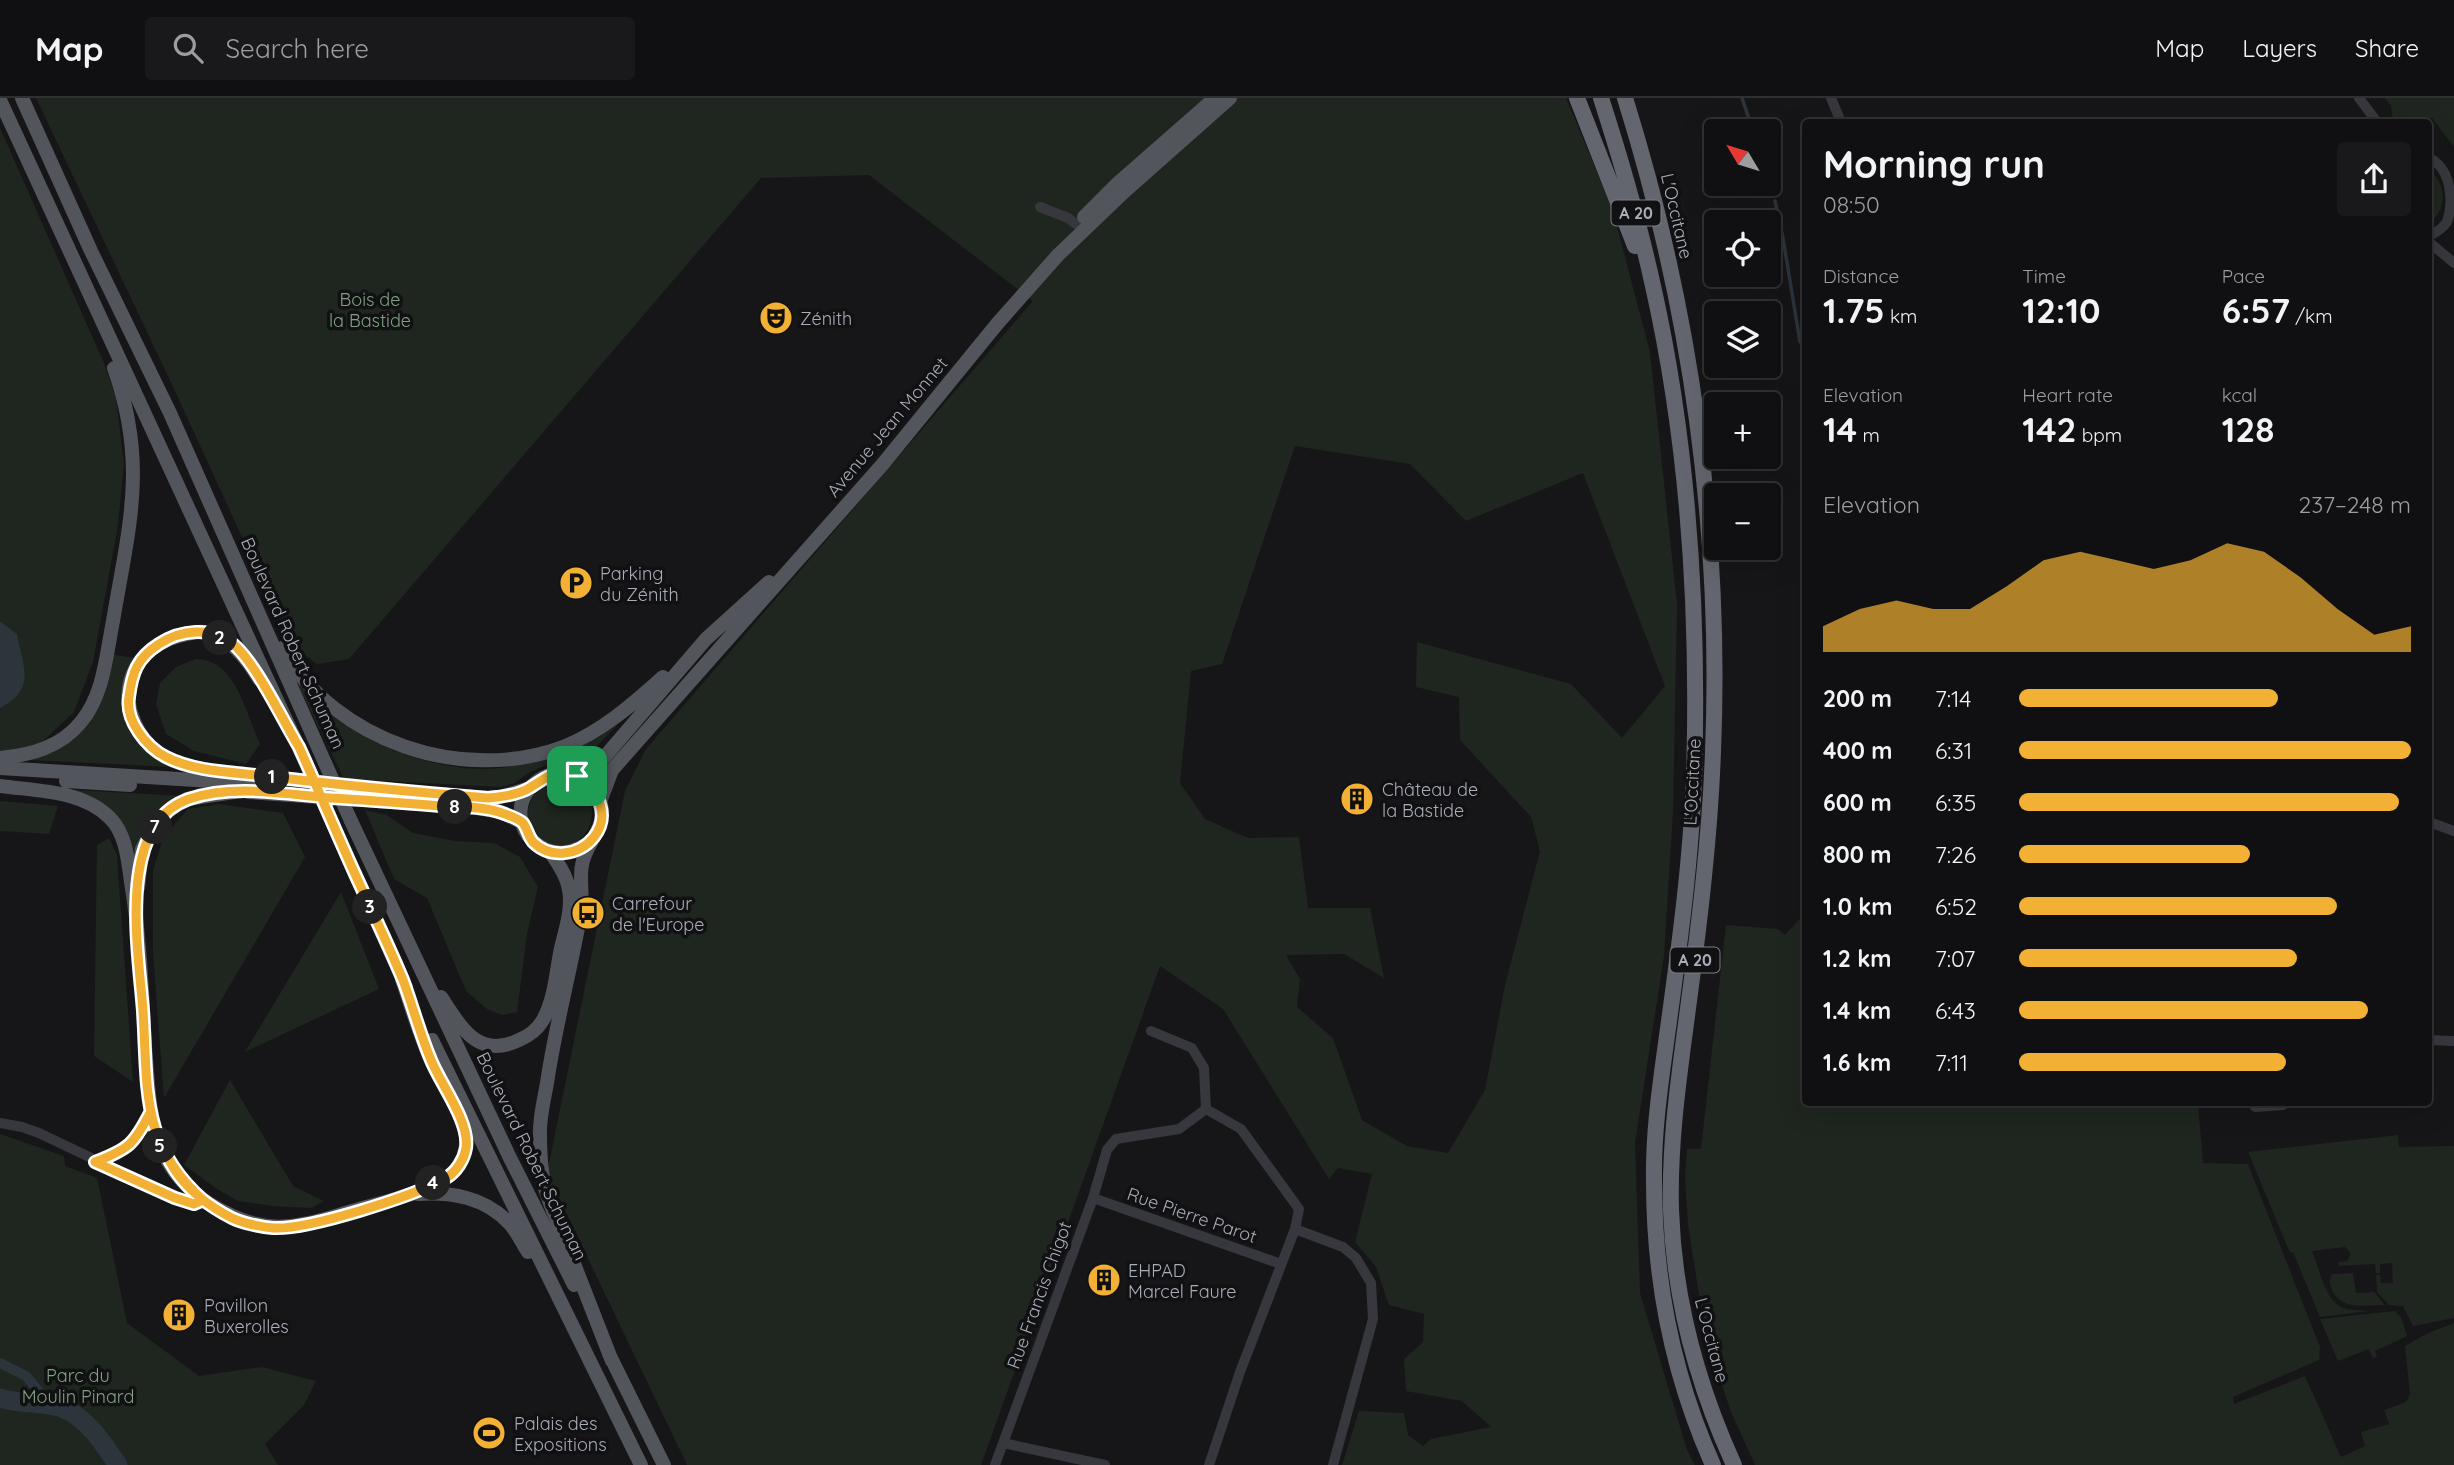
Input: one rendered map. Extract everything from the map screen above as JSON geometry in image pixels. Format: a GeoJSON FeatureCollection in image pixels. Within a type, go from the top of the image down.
{"type":"FeatureCollection","features":[{"type":"Feature","properties":{"kind":"highway"},"geometry":{"type":"LineString","coordinates":[[1577,98],[1654,289]]}},
{"type":"Feature","properties":{"kind":"highway","name":"L'Occitane"},"geometry":{"type":"LineString","coordinates":[[1601,98],[1633,202],[1654,289],[1682,462],[1692,565],[1694,780],[1678,955],[1658,1108],[1654,1179],[1657,1246],[1670,1333],[1682,1382],[1713,1465]]}},
{"type":"Feature","properties":{"kind":"highway","name":"L'Occitane"},"geometry":{"type":"LineString","coordinates":[[1625,98],[1646,163],[1690,374],[1701,445],[1712,561],[1715,687],[1710,805],[1705,884],[1674,1118],[1671,1209],[1677,1278],[1692,1354],[1734,1465]]}},
{"type":"Feature","properties":{"kind":"main road","name":"Boulevard Robert Schuman"},"geometry":{"type":"LineString","coordinates":[[22,98],[91,251],[170,413],[411,952],[510,1158],[664,1465]]}},
{"type":"Feature","properties":{"kind":"main road","name":"Avenue Jean Monnet"},"geometry":{"type":"LineString","coordinates":[[577,776],[601,761],[706,639],[776,576],[999,309],[1076,224],[1116,184],[1215,98]]}},
{"type":"Feature","properties":{"kind":"main road","name":"Avenue Jean Monnet"},"geometry":{"type":"LineString","coordinates":[[600,802],[612,770],[882,465],[1042,272],[1095,219],[1230,98]]}},
{"type":"Feature","properties":{"kind":"main road","name":"Boulevard Robert Schuman"},"geometry":{"type":"LineString","coordinates":[[0,100],[302,754],[402,980],[641,1465]]}},
{"type":"Feature","properties":{"kind":"main road"},"geometry":{"type":"LineString","coordinates":[[0,758],[36,752],[52,745],[80,724],[91,709],[104,668],[131,521],[135,485],[129,414],[73,262]]}},
{"type":"Feature","properties":{"kind":"main road"},"geometry":{"type":"LineString","coordinates":[[244,578],[284,652],[309,684],[340,713],[375,735],[408,749],[442,757],[510,760],[562,747],[603,727],[706,639]]}},
{"type":"Feature","properties":{"kind":"main road"},"geometry":{"type":"LineString","coordinates":[[302,754],[254,670],[233,644],[209,632],[190,632],[167,639],[145,653],[131,677],[128,705],[136,726],[151,748],[166,757],[182,764],[212,769],[375,789]]}},
{"type":"Feature","properties":{"kind":"main road"},"geometry":{"type":"LineString","coordinates":[[0,768],[488,798],[530,788]]}},
{"type":"Feature","properties":{"kind":"main road"},"geometry":{"type":"LineString","coordinates":[[411,952],[463,1030],[474,1040],[490,1046],[509,1045],[530,1035],[542,1022],[550,1004],[569,910],[569,890],[563,871],[550,852],[533,841],[523,823],[522,804],[530,788],[540,779],[552,774],[564,773],[587,782],[600,802],[601,822],[581,867],[582,907],[551,1057],[539,1133],[544,1186],[612,1361]]}},
{"type":"Feature","properties":{"kind":"main road"},"geometry":{"type":"LineString","coordinates":[[0,777],[241,791],[492,810],[523,823]]}},
{"type":"Feature","properties":{"kind":"main road"},"geometry":{"type":"LineString","coordinates":[[0,786],[79,798],[111,819],[126,849],[136,911],[150,1113],[160,1147],[182,1181],[203,1200],[234,1219],[273,1228],[311,1224],[406,1195],[447,1177],[461,1164],[466,1149],[464,1128],[432,1062],[402,980]]}},
{"type":"Feature","properties":{"kind":"main road"},"geometry":{"type":"LineString","coordinates":[[136,911],[142,849],[153,829],[168,811],[187,799],[241,791]]}},
{"type":"Feature","properties":{"kind":"main road"},"geometry":{"type":"LineString","coordinates":[[550,852],[573,852],[593,839]]}},
{"type":"Feature","properties":{"kind":"main road"},"geometry":{"type":"LineString","coordinates":[[406,1195],[446,1192],[475,1200],[493,1210],[510,1224],[563,1306]]}},
{"type":"Feature","properties":{"kind":"street"},"geometry":{"type":"LineString","coordinates":[[1831,98],[1840,119]]}},
{"type":"Feature","properties":{"kind":"street"},"geometry":{"type":"LineString","coordinates":[[2360,99],[2365,119]]}},
{"type":"Feature","properties":{"kind":"street"},"geometry":{"type":"LineString","coordinates":[[2360,99],[2375,119]]}},
{"type":"Feature","properties":{"kind":"street"},"geometry":{"type":"LineString","coordinates":[[2432,161],[2445,172],[2452,186],[2454,200],[2448,221],[2432,234]]}},
{"type":"Feature","properties":{"kind":"street"},"geometry":{"type":"LineString","coordinates":[[1040,207],[1060,214],[1076,224]]}},
{"type":"Feature","properties":{"kind":"street"},"geometry":{"type":"LineString","coordinates":[[2448,221],[2454,234]]}},
{"type":"Feature","properties":{"kind":"street"},"geometry":{"type":"LineString","coordinates":[[2432,245],[2454,263]]}},
{"type":"Feature","properties":{"kind":"street"},"geometry":{"type":"LineString","coordinates":[[2432,823],[2454,831]]}},
{"type":"Feature","properties":{"kind":"street"},"geometry":{"type":"LineString","coordinates":[[1151,1031],[1192,1048],[1204,1068],[1206,1109],[1241,1129],[1299,1209],[1295,1228],[1209,1465]]}},
{"type":"Feature","properties":{"kind":"street"},"geometry":{"type":"LineString","coordinates":[[2432,1040],[2454,1041]]}},
{"type":"Feature","properties":{"kind":"street","name":"Rue Francis Chigot"},"geometry":{"type":"LineString","coordinates":[[995,1465],[1093,1198],[1107,1150],[1116,1139],[1179,1129],[1206,1109]]}},
{"type":"Feature","properties":{"kind":"street"},"geometry":{"type":"LineString","coordinates":[[95,1162],[135,1142],[150,1113]]}},
{"type":"Feature","properties":{"kind":"street"},"geometry":{"type":"LineString","coordinates":[[0,1123],[39,1133],[175,1198],[194,1204],[203,1200]]}},
{"type":"Feature","properties":{"kind":"street","name":"Rue Pierre Parot"},"geometry":{"type":"LineString","coordinates":[[1093,1198],[1281,1264]]}},
{"type":"Feature","properties":{"kind":"street"},"geometry":{"type":"LineString","coordinates":[[1295,1228],[1343,1247],[1356,1258],[1371,1283],[1373,1319],[1333,1465]]}},
{"type":"Feature","properties":{"kind":"street"},"geometry":{"type":"LineString","coordinates":[[1003,1443],[1105,1465]]}},
{"type":"Feature","properties":{"kind":"street"},"geometry":{"type":"LineString","coordinates":[[1056,1455],[1066,1465]]}},
{"type":"Feature","properties":{"kind":"green space","name":"Bois de la Bastide"},"geometry":{"type":"Polygon","coordinates":[[[36,98],[1566,98],[1612,208],[1650,352],[1677,604],[1673,812],[1664,956],[1635,1143],[1640,1293],[1687,1450],[1695,1465],[1342,1465],[1359,1411],[1404,1413],[1408,1435],[1423,1446],[1431,1439],[1491,1427],[1462,1401],[1406,1391],[1404,1359],[1423,1342],[1424,1314],[1389,1305],[1376,1267],[1355,1242],[1372,1174],[1338,1168],[1329,1179],[1223,1009],[1160,966],[981,1465],[687,1465],[547,1173],[625,791],[646,749],[1033,301],[869,175],[761,178],[349,659],[317,664],[291,644],[36,98]],[[1295,446],[1222,664],[1191,671],[1180,783],[1205,819],[1248,838],[1299,837],[1308,908],[1370,908],[1384,978],[1344,954],[1286,955],[1300,979],[1297,1007],[1333,1038],[1362,1120],[1407,1146],[1448,1153],[1485,1090],[1505,985],[1540,851],[1531,817],[1460,740],[1459,697],[1416,687],[1417,642],[1571,684],[1622,738],[1665,686],[1583,473],[1466,521],[1410,464],[1295,446]]]}},
{"type":"Feature","properties":{"kind":"green space"},"geometry":{"type":"Polygon","coordinates":[[[2385,98],[2454,98],[2454,147],[2432,118],[2393,119],[2391,106],[2385,98]]]}},
{"type":"Feature","properties":{"kind":"green space"},"geometry":{"type":"Polygon","coordinates":[[[0,128],[104,363],[116,398],[124,464],[118,525],[93,662],[74,712],[42,742],[5,752],[0,752],[0,708],[17,634],[0,621],[0,128]]]}},
{"type":"Feature","properties":{"kind":"green space"},"geometry":{"type":"Polygon","coordinates":[[[2432,173],[2440,182],[2443,197],[2432,221],[2432,173]]]}},
{"type":"Feature","properties":{"kind":"green space"},"geometry":{"type":"Polygon","coordinates":[[[110,654],[135,658],[126,695],[126,722],[140,744],[171,767],[31,760],[54,750],[71,738],[110,654]]]}},
{"type":"Feature","properties":{"kind":"green space"},"geometry":{"type":"Polygon","coordinates":[[[196,659],[210,661],[221,668],[238,690],[260,744],[246,764],[194,751],[166,734],[156,704],[160,683],[176,667],[196,659]]]}},
{"type":"Feature","properties":{"kind":"green space"},"geometry":{"type":"Polygon","coordinates":[[[297,683],[332,716],[363,736],[407,755],[455,767],[502,768],[523,763],[625,717],[586,757],[544,766],[515,783],[501,787],[344,779],[297,683]]]}},
{"type":"Feature","properties":{"kind":"green space"},"geometry":{"type":"Polygon","coordinates":[[[560,782],[572,784],[583,791],[590,802],[590,826],[583,837],[572,844],[560,846],[548,844],[537,837],[530,826],[528,814],[530,802],[537,791],[548,784],[560,782]]]}},
{"type":"Feature","properties":{"kind":"green space"},"geometry":{"type":"Polygon","coordinates":[[[55,789],[185,796],[134,860],[124,829],[55,789]]]}},
{"type":"Feature","properties":{"kind":"green space"},"geometry":{"type":"Polygon","coordinates":[[[0,801],[58,806],[49,834],[0,831],[0,801]]]}},
{"type":"Feature","properties":{"kind":"green space"},"geometry":{"type":"Polygon","coordinates":[[[219,804],[283,813],[305,857],[164,1098],[153,953],[153,870],[164,836],[188,809],[219,804]]]}},
{"type":"Feature","properties":{"kind":"green space"},"geometry":{"type":"Polygon","coordinates":[[[365,810],[387,815],[413,833],[455,841],[494,843],[520,857],[538,887],[527,934],[517,1012],[502,1015],[487,1009],[466,991],[427,898],[394,879],[365,810]]]}},
{"type":"Feature","properties":{"kind":"green space"},"geometry":{"type":"Polygon","coordinates":[[[109,838],[117,855],[133,1082],[94,1056],[97,845],[109,838]]]}},
{"type":"Feature","properties":{"kind":"green space"},"geometry":{"type":"Polygon","coordinates":[[[341,892],[379,989],[245,1052],[341,892]]]}},
{"type":"Feature","properties":{"kind":"green space"},"geometry":{"type":"Polygon","coordinates":[[[1802,916],[1802,1106],[2198,1106],[2203,1163],[2248,1164],[2320,1347],[2319,1360],[2233,1397],[2234,1404],[2305,1376],[2341,1457],[2365,1446],[2361,1432],[2389,1424],[2384,1410],[2406,1402],[2410,1394],[2405,1346],[2454,1323],[2454,1465],[1755,1465],[1731,1412],[1706,1339],[1688,1225],[1685,1178],[1687,1149],[1701,1149],[1726,925],[1778,929],[1785,935],[1802,916]]]}},
{"type":"Feature","properties":{"kind":"green space"},"geometry":{"type":"Polygon","coordinates":[[[230,1080],[293,1186],[324,1201],[311,1208],[238,1201],[184,1165],[230,1080]]]}},
{"type":"Feature","properties":{"kind":"green space","name":"Parc du Moulin Pinard"},"geometry":{"type":"Polygon","coordinates":[[[0,1134],[64,1156],[65,1166],[97,1178],[127,1323],[199,1376],[262,1367],[316,1381],[304,1405],[265,1444],[278,1465],[0,1465],[0,1134]]]}},
{"type":"Feature","properties":{"kind":"green space"},"geometry":{"type":"Polygon","coordinates":[[[2398,1135],[2399,1147],[2454,1146],[2454,1318],[2413,1326],[2403,1306],[2389,1305],[2377,1292],[2376,1275],[2380,1275],[2381,1283],[2393,1283],[2392,1263],[2380,1264],[2380,1273],[2376,1273],[2375,1264],[2339,1266],[2338,1262],[2347,1261],[2351,1254],[2345,1247],[2312,1251],[2326,1290],[2335,1303],[2347,1309],[2369,1311],[2320,1317],[2248,1152],[2398,1135]]]}},
{"type":"Feature","properties":{"kind":"green space"},"geometry":{"type":"Polygon","coordinates":[[[2353,1273],[2356,1293],[2374,1292],[2385,1305],[2348,1304],[2336,1297],[2330,1284],[2332,1274],[2353,1273]]]}},
{"type":"Feature","properties":{"kind":"green space"},"geometry":{"type":"Polygon","coordinates":[[[2395,1311],[2401,1317],[2407,1336],[2375,1351],[2377,1356],[2373,1359],[2369,1349],[2338,1361],[2320,1319],[2395,1311]]]}},
{"type":"Feature","properties":{"kind":"shaded area"},"geometry":{"type":"Polygon","coordinates":[[[0,621],[17,634],[25,677],[19,693],[0,708],[0,621]]]}},
{"type":"Feature","properties":{"kind":"waterway"},"geometry":{"type":"LineString","coordinates":[[1742,98],[1749,119]]}},
{"type":"Feature","properties":{"kind":"waterway"},"geometry":{"type":"LineString","coordinates":[[1775,201],[1800,342]]}},
{"type":"Feature","properties":{"kind":"waterway"},"geometry":{"type":"LineString","coordinates":[[0,1363],[26,1376],[51,1406]]}},
{"type":"Feature","properties":{"kind":"waterway"},"geometry":{"type":"LineString","coordinates":[[0,1398],[58,1407],[74,1414],[95,1434],[118,1465]]}},
{"type":"Feature","properties":{"kind":"place","name":"Zénith"},"geometry":{"type":"Point","coordinates":[776,318]}},
{"type":"Feature","properties":{"kind":"place","name":"Parking du Zénith"},"geometry":{"type":"Point","coordinates":[576,583]}},
{"type":"Feature","properties":{"kind":"place","name":"Château de la Bastide"},"geometry":{"type":"Point","coordinates":[1357,799]}},
{"type":"Feature","properties":{"kind":"place","name":"Carrefour de l'Europe"},"geometry":{"type":"Point","coordinates":[588,913]}},
{"type":"Feature","properties":{"kind":"place","name":"EHPAD Marcel Faure"},"geometry":{"type":"Point","coordinates":[1104,1280]}},
{"type":"Feature","properties":{"kind":"place","name":"Pavillon Buxerolles"},"geometry":{"type":"Point","coordinates":[179,1315]}},
{"type":"Feature","properties":{"kind":"place","name":"Palais des Expositions"},"geometry":{"type":"Point","coordinates":[489,1433]}},
{"type":"Feature","properties":{"kind":"route"},"geometry":{"type":"LineString","coordinates":[[577,776],[552,774],[540,779],[530,788],[488,798],[375,789],[293,779],[212,769],[182,764],[151,748],[141,736],[128,705],[131,677],[145,653],[167,639],[190,632],[209,632],[233,644],[254,670],[299,747],[305,761],[332,822],[402,980],[432,1062],[464,1128],[466,1149],[461,1164],[447,1177],[406,1195],[311,1224],[273,1228],[234,1219],[203,1200],[182,1181],[160,1147],[150,1113],[135,1142],[95,1162],[175,1198],[194,1204],[203,1200],[182,1181],[170,1164],[160,1147],[150,1113],[136,911],[142,849],[153,829],[168,811],[187,799],[241,791],[320,797],[398,803],[477,808],[501,812],[523,823],[526,833],[541,848],[562,853],[584,847],[593,839],[601,822],[602,812],[595,791],[577,776]]}}]}
